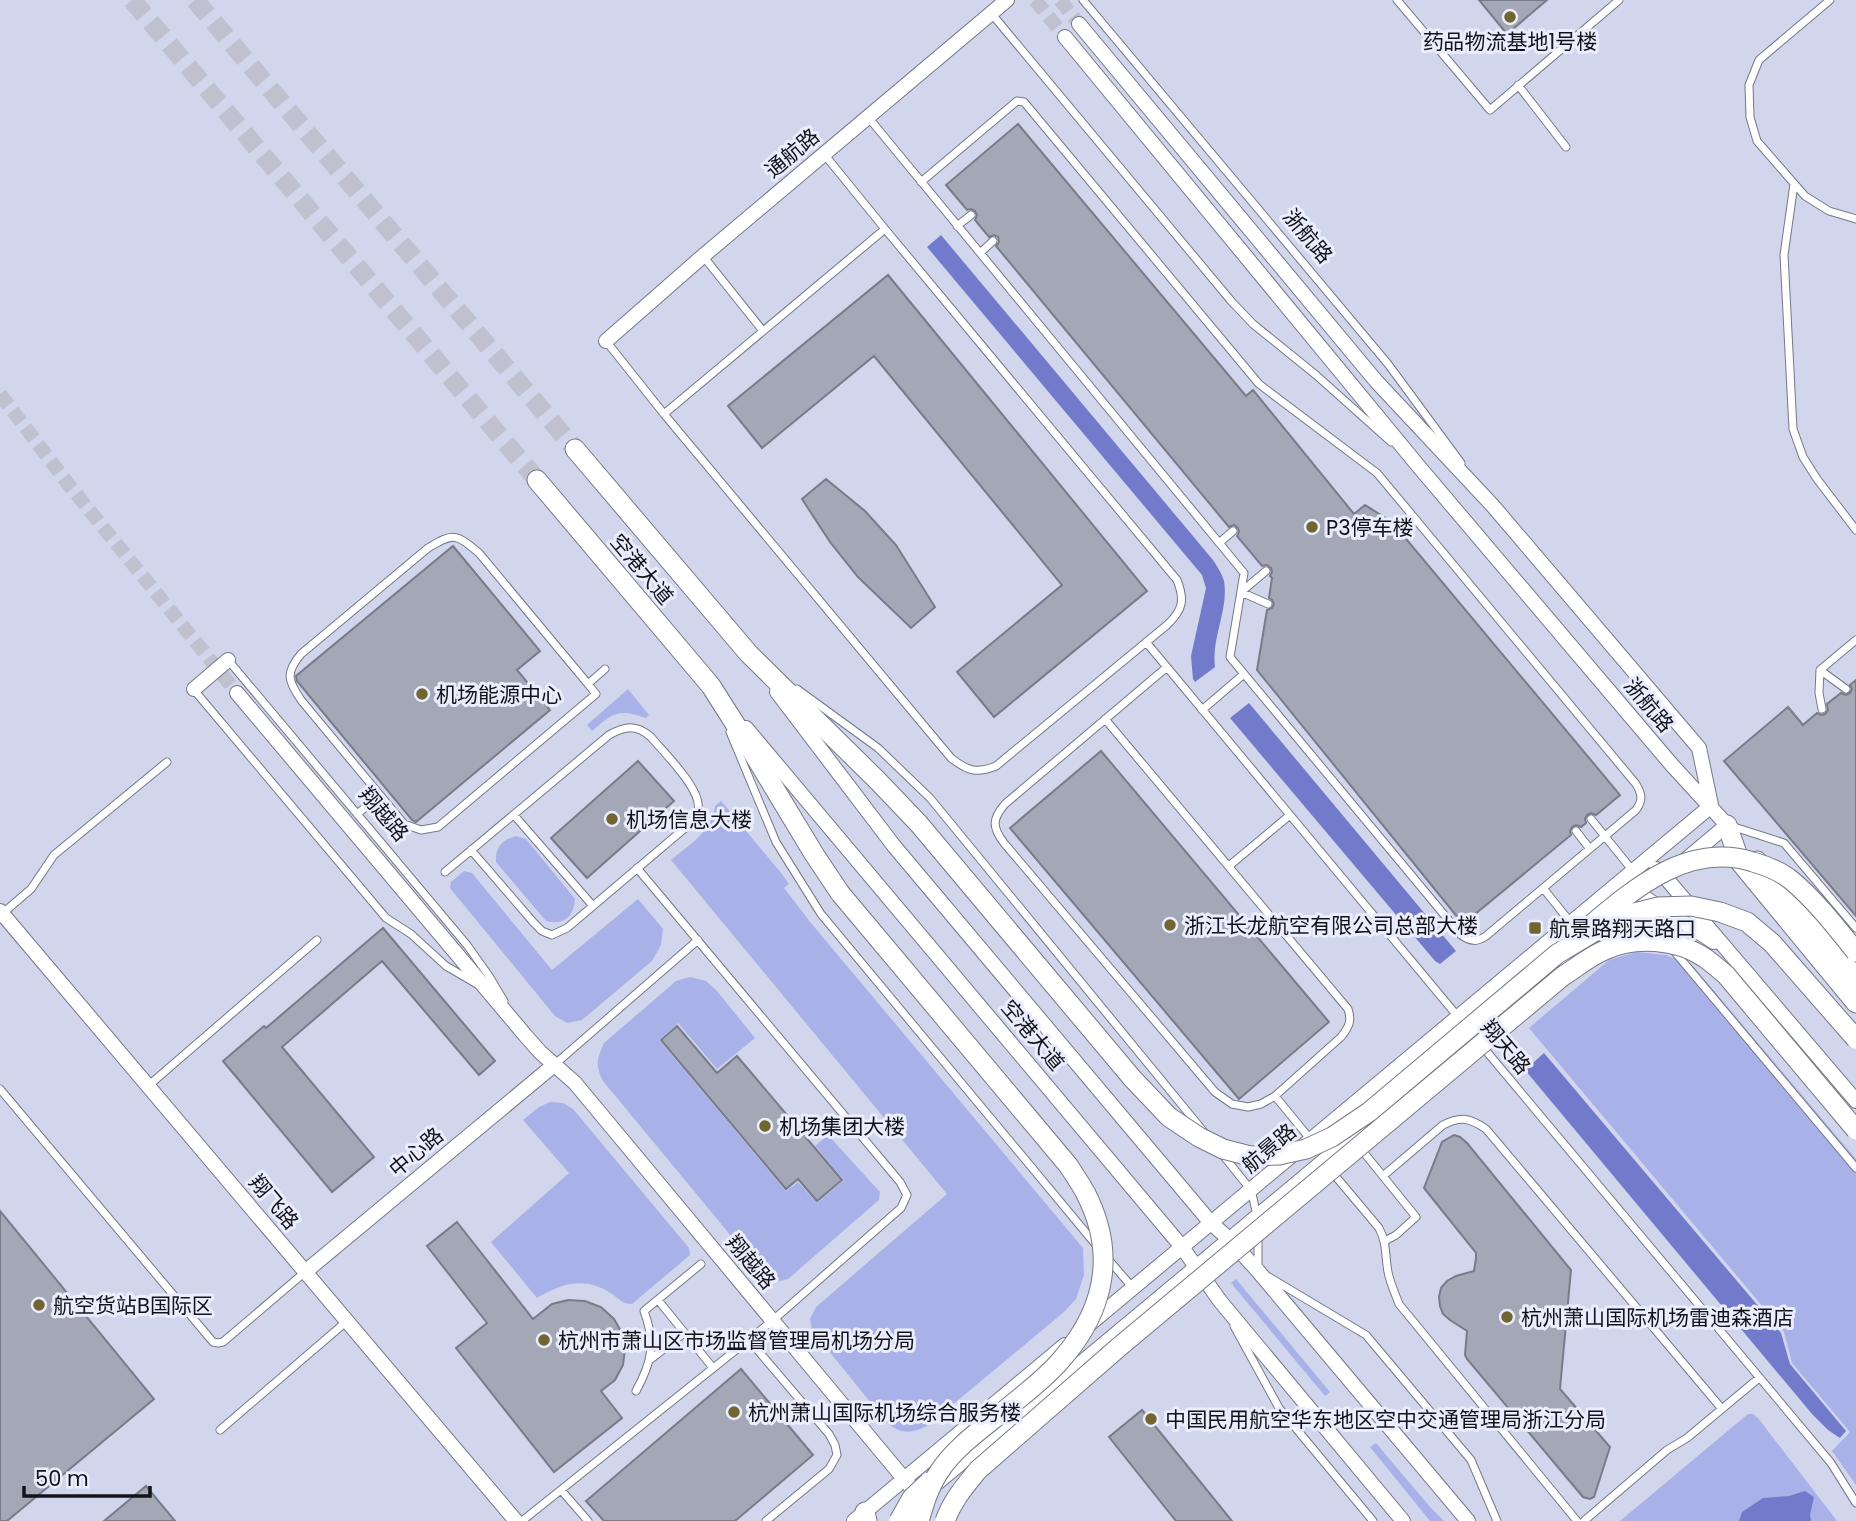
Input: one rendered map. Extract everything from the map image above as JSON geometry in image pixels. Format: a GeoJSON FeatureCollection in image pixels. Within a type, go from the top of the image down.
{"type":"FeatureCollection","features":[{"type":"Feature","properties":{"kind":"main road","name":"空港大道"},"geometry":{"type":"LineString","coordinates":[[575,449],[749,654],[877,779],[919,824],[1132,1078],[1169,1117],[1199,1137],[1223,1149],[1251,1156],[1279,1155],[1306,1149],[1332,1137],[1369,1112],[1557,954]]}},
{"type":"Feature","properties":{"kind":"main road","name":"空港大道"},"geometry":{"type":"LineString","coordinates":[[537,480],[711,686],[814,854],[841,892],[1068,1165],[1086,1193],[1098,1225],[1103,1257],[1102,1284],[1094,1311],[1078,1340],[1044,1378],[956,1452],[912,1498],[899,1521]]}},
{"type":"Feature","properties":{"kind":"main road"},"geometry":{"type":"LineString","coordinates":[[1727,825],[1856,978]]}},
{"type":"Feature","properties":{"kind":"main road"},"geometry":{"type":"LineString","coordinates":[[1727,825],[1740,862],[1856,1003]]}},
{"type":"Feature","properties":{"kind":"main road"},"geometry":{"type":"LineString","coordinates":[[1557,954],[1626,895],[1651,879],[1676,866],[1700,859],[1723,857],[1745,859],[1770,867],[1790,879],[1811,899],[1856,952]]}},
{"type":"Feature","properties":{"kind":"main road"},"geometry":{"type":"LineString","coordinates":[[1557,954],[1608,924],[1658,906],[1691,906],[1720,912],[1747,922],[1772,943],[1856,1039]]}},
{"type":"Feature","properties":{"kind":"main road"},"geometry":{"type":"LineString","coordinates":[[929,1519],[962,1489],[978,1470],[1109,1356],[1563,976],[1604,950],[1625,943],[1648,941],[1686,948],[1705,958],[1726,975],[1856,1130]]}},
{"type":"Feature","properties":{"kind":"main road"},"geometry":{"type":"LineString","coordinates":[[929,1519],[928,1493],[939,1471]]}},
{"type":"Feature","properties":{"kind":"main road"},"geometry":{"type":"LineString","coordinates":[[919,1498],[929,1519]]}},
{"type":"Feature","properties":{"kind":"street","name":"通航路"},"geometry":{"type":"LineString","coordinates":[[606,341],[1007,0]]}},
{"type":"Feature","properties":{"kind":"street","name":"浙航路"},"geometry":{"type":"LineString","coordinates":[[1079,23],[1376,381],[1493,506],[1699,748],[1712,806]]}},
{"type":"Feature","properties":{"kind":"street","name":"浙航路"},"geometry":{"type":"LineString","coordinates":[[1065,37],[1420,468],[1671,764],[1727,825]]}},
{"type":"Feature","properties":{"kind":"street","name":"空港大道"},"geometry":{"type":"LineString","coordinates":[[749,654],[894,846],[1211,1223],[1258,1271],[1468,1521]]}},
{"type":"Feature","properties":{"kind":"street"},"geometry":{"type":"LineString","coordinates":[[194,689],[228,660]]}},
{"type":"Feature","properties":{"kind":"street","name":"空港大道"},"geometry":{"type":"LineString","coordinates":[[711,686],[1182,1247],[1220,1301],[1403,1521]]}},
{"type":"Feature","properties":{"kind":"street","name":"翔越路"},"geometry":{"type":"LineString","coordinates":[[237,693],[525,1035],[575,1083],[919,1498]]}},
{"type":"Feature","properties":{"kind":"street","name":"航景路"},"geometry":{"type":"LineString","coordinates":[[862,1518],[904,1479],[1712,806]]}},
{"type":"Feature","properties":{"kind":"street"},"geometry":{"type":"LineString","coordinates":[[892,1521],[1727,825]]}},
{"type":"Feature","properties":{"kind":"street"},"geometry":{"type":"LineString","coordinates":[[1646,861],[1665,877],[1856,1101]]}},
{"type":"Feature","properties":{"kind":"street"},"geometry":{"type":"LineString","coordinates":[[1630,874],[1642,896],[1732,955]]}},
{"type":"Feature","properties":{"kind":"street","name":"翔飞路"},"geometry":{"type":"LineString","coordinates":[[1,912],[516,1521]]}},
{"type":"Feature","properties":{"kind":"street","name":"中心路"},"geometry":{"type":"LineString","coordinates":[[305,1272],[554,1065]]}},
{"type":"Feature","properties":{"kind":"lane","name":"浙航路"},"geometry":{"type":"LineString","coordinates":[[1083,0],[1388,364],[1493,506]]}},
{"type":"Feature","properties":{"kind":"lane"},"geometry":{"type":"LineString","coordinates":[[1397,0],[1490,110],[1619,0]]}},
{"type":"Feature","properties":{"kind":"lane"},"geometry":{"type":"LineString","coordinates":[[1830,0],[1759,60],[1749,85],[1750,117],[1757,141],[1804,196],[1829,211],[1856,219]]}},
{"type":"Feature","properties":{"kind":"lane","name":"浙航路"},"geometry":{"type":"LineString","coordinates":[[992,13],[1232,302],[1253,324],[1316,375],[1420,468]]}},
{"type":"Feature","properties":{"kind":"lane"},"geometry":{"type":"LineString","coordinates":[[1518,86],[1566,147]]}},
{"type":"Feature","properties":{"kind":"lane"},"geometry":{"type":"LineString","coordinates":[[868,117],[921,182],[957,226],[1244,573],[1230,657],[1461,935],[1469,940],[1479,940],[1486,936],[1636,810],[1642,802],[1641,792],[1636,784],[1377,473],[1259,384],[1024,102],[1017,101],[921,182]]}},
{"type":"Feature","properties":{"kind":"lane"},"geometry":{"type":"LineString","coordinates":[[606,341],[951,758],[964,767],[974,771],[996,766],[1146,642],[1175,617],[1181,606],[1182,593],[1177,580],[824,154]]}},
{"type":"Feature","properties":{"kind":"lane"},"geometry":{"type":"LineString","coordinates":[[1794,184],[1784,255],[1793,429],[1803,457],[1817,480],[1856,530]]}},
{"type":"Feature","properties":{"kind":"lane"},"geometry":{"type":"LineString","coordinates":[[957,226],[971,215]]}},
{"type":"Feature","properties":{"kind":"lane"},"geometry":{"type":"LineString","coordinates":[[664,414],[885,229]]}},
{"type":"Feature","properties":{"kind":"lane"},"geometry":{"type":"LineString","coordinates":[[980,253],[993,242]]}},
{"type":"Feature","properties":{"kind":"lane"},"geometry":{"type":"LineString","coordinates":[[703,256],[763,331]]}},
{"type":"Feature","properties":{"kind":"lane"},"geometry":{"type":"LineString","coordinates":[[1219,543],[1233,531]]}},
{"type":"Feature","properties":{"kind":"lane"},"geometry":{"type":"LineString","coordinates":[[455,537],[479,553],[588,684],[596,694],[438,827],[421,830],[404,824],[300,700],[293,690],[289,676],[292,665],[301,654],[418,557],[444,538],[455,537]]}},
{"type":"Feature","properties":{"kind":"lane"},"geometry":{"type":"LineString","coordinates":[[1241,592],[1266,571]]}},
{"type":"Feature","properties":{"kind":"lane"},"geometry":{"type":"LineString","coordinates":[[1241,592],[1268,604]]}},
{"type":"Feature","properties":{"kind":"lane"},"geometry":{"type":"LineString","coordinates":[[1822,709],[1819,693],[1820,670],[1856,640]]}},
{"type":"Feature","properties":{"kind":"lane","name":"翔天路"},"geometry":{"type":"LineString","coordinates":[[1146,642],[1831,1463],[1856,1503]]}},
{"type":"Feature","properties":{"kind":"lane"},"geometry":{"type":"LineString","coordinates":[[749,654],[878,748],[930,798],[1251,1190],[1257,1216],[1258,1271],[1366,1335],[1471,1460],[1497,1521]]}},
{"type":"Feature","properties":{"kind":"lane","name":"翔越路"},"geometry":{"type":"LineString","coordinates":[[228,660],[467,945],[525,1035]]}},
{"type":"Feature","properties":{"kind":"lane"},"geometry":{"type":"LineString","coordinates":[[1105,719],[1348,1009],[1351,1019],[1348,1029],[1341,1037],[1275,1096],[1261,1104],[1248,1107],[1232,1104],[1215,1092],[997,833],[994,822],[997,813],[1005,804],[1105,719],[1167,667]]}},
{"type":"Feature","properties":{"kind":"lane"},"geometry":{"type":"LineString","coordinates":[[588,684],[605,669]]}},
{"type":"Feature","properties":{"kind":"lane"},"geometry":{"type":"LineString","coordinates":[[1820,670],[1846,689]]}},
{"type":"Feature","properties":{"kind":"lane"},"geometry":{"type":"LineString","coordinates":[[1202,710],[1244,674]]}},
{"type":"Feature","properties":{"kind":"lane"},"geometry":{"type":"LineString","coordinates":[[711,686],[776,842],[821,914],[1133,1288]]}},
{"type":"Feature","properties":{"kind":"lane","name":"翔越路"},"geometry":{"type":"LineString","coordinates":[[194,689],[386,918],[411,934],[446,966],[486,989]]}},
{"type":"Feature","properties":{"kind":"lane"},"geometry":{"type":"LineString","coordinates":[[445,872],[471,850],[514,815],[609,735],[620,729],[632,726],[651,737],[693,789],[697,799],[698,811],[685,828],[563,932],[552,935],[534,923],[471,850]]}},
{"type":"Feature","properties":{"kind":"lane"},"geometry":{"type":"LineString","coordinates":[[1,912],[31,889],[54,855],[167,762]]}},
{"type":"Feature","properties":{"kind":"lane"},"geometry":{"type":"LineString","coordinates":[[357,814],[380,796]]}},
{"type":"Feature","properties":{"kind":"lane"},"geometry":{"type":"LineString","coordinates":[[514,815],[593,906]]}},
{"type":"Feature","properties":{"kind":"lane"},"geometry":{"type":"LineString","coordinates":[[1229,866],[1290,815]]}},
{"type":"Feature","properties":{"kind":"lane"},"geometry":{"type":"LineString","coordinates":[[1591,818],[1630,874]]}},
{"type":"Feature","properties":{"kind":"lane"},"geometry":{"type":"LineString","coordinates":[[1727,825],[1784,843],[1856,928]]}},
{"type":"Feature","properties":{"kind":"lane"},"geometry":{"type":"LineString","coordinates":[[1576,831],[1590,849]]}},
{"type":"Feature","properties":{"kind":"lane"},"geometry":{"type":"LineString","coordinates":[[522,1521],[772,1321],[901,1208],[907,1195],[900,1182],[637,868]]}},
{"type":"Feature","properties":{"kind":"lane"},"geometry":{"type":"LineString","coordinates":[[1543,888],[1571,923]]}},
{"type":"Feature","properties":{"kind":"lane"},"geometry":{"type":"LineString","coordinates":[[1642,896],[1639,909],[1856,1168]]}},
{"type":"Feature","properties":{"kind":"lane"},"geometry":{"type":"LineString","coordinates":[[148,1086],[317,940]]}},
{"type":"Feature","properties":{"kind":"lane"},"geometry":{"type":"LineString","coordinates":[[554,1065],[698,940]]}},
{"type":"Feature","properties":{"kind":"lane"},"geometry":{"type":"LineString","coordinates":[[0,1089],[214,1342],[223,1342],[305,1272]]}},
{"type":"Feature","properties":{"kind":"lane"},"geometry":{"type":"LineString","coordinates":[[1275,1096],[1311,1140]]}},
{"type":"Feature","properties":{"kind":"lane"},"geometry":{"type":"LineString","coordinates":[[1382,1176],[1443,1125],[1453,1120],[1474,1121],[1486,1129],[1722,1409]]}},
{"type":"Feature","properties":{"kind":"lane"},"geometry":{"type":"LineString","coordinates":[[1351,1138],[1416,1217],[1385,1241]]}},
{"type":"Feature","properties":{"kind":"lane"},"geometry":{"type":"LineString","coordinates":[[1323,1161],[1379,1228],[1385,1241],[1391,1286],[1399,1304],[1577,1521]]}},
{"type":"Feature","properties":{"kind":"lane"},"geometry":{"type":"LineString","coordinates":[[636,1391],[651,1359],[650,1326],[644,1311],[701,1264]]}},
{"type":"Feature","properties":{"kind":"lane"},"geometry":{"type":"LineString","coordinates":[[658,1300],[713,1368]]}},
{"type":"Feature","properties":{"kind":"lane"},"geometry":{"type":"LineString","coordinates":[[1220,1301],[1279,1408],[1373,1521]]}},
{"type":"Feature","properties":{"kind":"lane"},"geometry":{"type":"LineString","coordinates":[[220,1430],[347,1321]]}},
{"type":"Feature","properties":{"kind":"lane"},"geometry":{"type":"LineString","coordinates":[[651,1359],[684,1333]]}},
{"type":"Feature","properties":{"kind":"lane"},"geometry":{"type":"LineString","coordinates":[[749,1340],[829,1434],[837,1455],[829,1469],[766,1521]]}},
{"type":"Feature","properties":{"kind":"lane"},"geometry":{"type":"LineString","coordinates":[[1584,1521],[1667,1450],[1687,1438],[1759,1378]]}},
{"type":"Feature","properties":{"kind":"lane"},"geometry":{"type":"LineString","coordinates":[[561,1490],[589,1521]]}},
{"type":"Feature","properties":{"kind":"shaded area"},"geometry":{"type":"Polygon","coordinates":[[[0,0],[1856,0],[1856,1521],[0,1521],[0,0]]]}},
{"type":"Feature","properties":{"kind":"shaded area"},"geometry":{"type":"Polygon","coordinates":[[[941,235],[1219,570],[1225,592],[1215,645],[1215,667],[1195,682],[1191,656],[1206,588],[1202,575],[927,247],[941,235]]]}},
{"type":"Feature","properties":{"kind":"shaded area"},"geometry":{"type":"Polygon","coordinates":[[[628,689],[649,715],[646,718],[629,713],[616,714],[592,731],[587,725],[628,689]]]}},
{"type":"Feature","properties":{"kind":"shaded area"},"geometry":{"type":"Polygon","coordinates":[[[1249,703],[1456,951],[1440,964],[1230,718],[1249,703]]]}},
{"type":"Feature","properties":{"kind":"shaded area"},"geometry":{"type":"Polygon","coordinates":[[[721,801],[782,874],[789,884],[784,888],[811,923],[1083,1248],[1084,1275],[1076,1299],[1064,1312],[927,1426],[915,1430],[902,1431],[887,1423],[812,1330],[810,1319],[816,1307],[947,1194],[671,860],[705,830],[715,806],[721,801]]]}},
{"type":"Feature","properties":{"kind":"shaded area"},"geometry":{"type":"Polygon","coordinates":[[[516,836],[526,839],[575,899],[572,911],[566,919],[558,922],[546,921],[496,862],[500,845],[516,836]]]}},
{"type":"Feature","properties":{"kind":"shaded area"},"geometry":{"type":"Polygon","coordinates":[[[464,871],[472,873],[552,970],[638,899],[663,929],[661,945],[652,961],[582,1020],[567,1023],[555,1016],[450,888],[451,882],[464,871]]]}},
{"type":"Feature","properties":{"kind":"shaded area"},"geometry":{"type":"Polygon","coordinates":[[[1637,952],[1666,955],[1694,967],[1856,1159],[1856,1485],[1832,1451],[1850,1432],[1792,1363],[1784,1332],[1529,1028],[1609,960],[1637,952]]]}},
{"type":"Feature","properties":{"kind":"shaded area"},"geometry":{"type":"Polygon","coordinates":[[[690,977],[706,981],[717,991],[755,1038],[717,1069],[678,1023],[659,1040],[786,1191],[798,1182],[817,1203],[844,1180],[815,1146],[828,1135],[880,1192],[879,1200],[788,1279],[777,1282],[765,1277],[603,1081],[599,1071],[598,1058],[604,1043],[676,981],[690,977]]]}},
{"type":"Feature","properties":{"kind":"shaded area"},"geometry":{"type":"Polygon","coordinates":[[[1544,1053],[1781,1333],[1790,1364],[1846,1431],[1840,1438],[1812,1414],[1525,1070],[1544,1053]]]}},
{"type":"Feature","properties":{"kind":"shaded area"},"geometry":{"type":"Polygon","coordinates":[[[550,1102],[563,1103],[573,1109],[689,1248],[690,1255],[632,1304],[602,1288],[583,1283],[565,1285],[537,1298],[491,1242],[569,1173],[523,1120],[550,1102]]]}},
{"type":"Feature","properties":{"kind":"shaded area"},"geometry":{"type":"Polygon","coordinates":[[[1236,1279],[1330,1392],[1325,1396],[1231,1283],[1236,1279]]]}},
{"type":"Feature","properties":{"kind":"shaded area"},"geometry":{"type":"Polygon","coordinates":[[[1748,1414],[1758,1418],[1837,1521],[1620,1521],[1748,1414]]]}},
{"type":"Feature","properties":{"kind":"shaded area"},"geometry":{"type":"Polygon","coordinates":[[[1376,1443],[1444,1521],[1430,1521],[1370,1447],[1376,1443]]]}},
{"type":"Feature","properties":{"kind":"shaded area"},"geometry":{"type":"Polygon","coordinates":[[[1805,1491],[1814,1497],[1811,1521],[1739,1521],[1742,1512],[1763,1498],[1789,1496],[1805,1491]]]}},
{"type":"Feature","properties":{"kind":"building","name":"药品物流基地1号楼"},"geometry":{"type":"Polygon","coordinates":[[[1479,0],[1547,0],[1507,34],[1479,0]]]}},
{"type":"Feature","properties":{"kind":"building","name":"P3停车楼"},"geometry":{"type":"Polygon","coordinates":[[[1018,124],[1246,396],[1253,390],[1354,514],[1365,505],[1392,522],[1620,795],[1596,815],[1587,815],[1586,823],[1581,827],[1572,827],[1571,835],[1463,924],[1257,670],[1267,610],[1274,604],[1269,598],[1271,568],[1262,566],[1237,536],[1238,528],[1234,525],[1229,527],[996,246],[998,237],[989,237],[975,220],[975,211],[967,210],[946,185],[1018,124]]]}},
{"type":"Feature","properties":{"kind":"building"},"geometry":{"type":"Polygon","coordinates":[[[888,275],[1147,591],[994,717],[957,672],[1062,585],[874,356],[762,448],[728,406],[888,275]]]}},
{"type":"Feature","properties":{"kind":"building"},"geometry":{"type":"Polygon","coordinates":[[[826,479],[865,511],[896,545],[935,607],[911,628],[858,577],[830,542],[802,499],[826,479]]]}},
{"type":"Feature","properties":{"kind":"building","name":"机场能源中心"},"geometry":{"type":"Polygon","coordinates":[[[453,546],[540,651],[517,670],[550,710],[416,822],[297,681],[296,676],[453,546]]]}},
{"type":"Feature","properties":{"kind":"building"},"geometry":{"type":"Polygon","coordinates":[[[1856,680],[1856,916],[1724,761],[1788,707],[1803,725],[1817,713],[1825,714],[1828,710],[1827,704],[1841,693],[1850,693],[1850,685],[1856,680]]]}},
{"type":"Feature","properties":{"kind":"building","name":"浙江长龙航空有限公司总部大楼"},"geometry":{"type":"Polygon","coordinates":[[[1101,751],[1329,1022],[1239,1099],[1010,828],[1101,751]]]}},
{"type":"Feature","properties":{"kind":"building","name":"机场信息大楼"},"geometry":{"type":"Polygon","coordinates":[[[638,761],[674,801],[587,878],[551,838],[638,761]]]}},
{"type":"Feature","properties":{"kind":"building"},"geometry":{"type":"Polygon","coordinates":[[[383,928],[495,1061],[479,1075],[382,961],[282,1047],[374,1157],[332,1192],[223,1061],[264,1026],[266,1028],[383,928]]]}},
{"type":"Feature","properties":{"kind":"building","name":"机场集团大楼"},"geometry":{"type":"Polygon","coordinates":[[[677,1026],[717,1073],[737,1056],[842,1180],[817,1201],[798,1179],[786,1189],[661,1040],[677,1026]]]}},
{"type":"Feature","properties":{"kind":"building","name":"杭州萧山国际机场雷迪森酒店"},"geometry":{"type":"Polygon","coordinates":[[[1454,1135],[1467,1143],[1571,1270],[1560,1389],[1610,1447],[1594,1497],[1590,1499],[1583,1497],[1467,1359],[1467,1331],[1443,1314],[1440,1306],[1441,1288],[1456,1276],[1474,1271],[1476,1258],[1476,1253],[1424,1188],[1442,1142],[1454,1135]]]}},
{"type":"Feature","properties":{"kind":"building","name":"航空货站B国际区"},"geometry":{"type":"Polygon","coordinates":[[[0,1211],[154,1399],[7,1521],[0,1521],[0,1211]]]}},
{"type":"Feature","properties":{"kind":"building","name":"杭州市萧山区市场监督管理局机场分局"},"geometry":{"type":"Polygon","coordinates":[[[457,1222],[533,1319],[552,1304],[568,1300],[585,1301],[601,1307],[614,1319],[622,1333],[625,1349],[623,1365],[615,1380],[601,1391],[622,1418],[554,1472],[456,1348],[487,1323],[427,1246],[457,1222]]]}},
{"type":"Feature","properties":{"kind":"building","name":"杭州萧山国际机场综合服务楼"},"geometry":{"type":"Polygon","coordinates":[[[741,1369],[813,1455],[735,1521],[604,1521],[586,1501],[741,1369]]]}},
{"type":"Feature","properties":{"kind":"building"},"geometry":{"type":"Polygon","coordinates":[[[1142,1410],[1232,1521],[1176,1521],[1109,1437],[1142,1410]]]}},
{"type":"Feature","properties":{"kind":"building"},"geometry":{"type":"Polygon","coordinates":[[[146,1486],[175,1521],[104,1521],[146,1486]]]}},
{"type":"Feature","properties":{"kind":"tunnel"},"geometry":{"type":"LineString","coordinates":[[132,0],[537,480]]}},
{"type":"Feature","properties":{"kind":"tunnel"},"geometry":{"type":"LineString","coordinates":[[195,0],[575,449]]}},
{"type":"Feature","properties":{"kind":"tunnel"},"geometry":{"type":"LineString","coordinates":[[1035,0],[1065,37]]}},
{"type":"Feature","properties":{"kind":"tunnel"},"geometry":{"type":"LineString","coordinates":[[1060,0],[1079,24]]}},
{"type":"Feature","properties":{"kind":"tunnel"},"geometry":{"type":"LineString","coordinates":[[0,394],[69,485],[237,693]]}},
{"type":"Feature","properties":{"kind":"place","name":"药品物流基地1号楼"},"geometry":{"type":"Point","coordinates":[1510,17]}},
{"type":"Feature","properties":{"kind":"place","name":"P3停车楼"},"geometry":{"type":"Point","coordinates":[1312,527]}},
{"type":"Feature","properties":{"kind":"place","name":"机场能源中心"},"geometry":{"type":"Point","coordinates":[422,694]}},
{"type":"Feature","properties":{"kind":"place","name":"机场信息大楼"},"geometry":{"type":"Point","coordinates":[612,819]}},
{"type":"Feature","properties":{"kind":"place","name":"浙江长龙航空有限公司总部大楼"},"geometry":{"type":"Point","coordinates":[1170,925]}},
{"type":"Feature","properties":{"kind":"place","name":"航景路翔天路口"},"geometry":{"type":"Point","coordinates":[1535,928]}},
{"type":"Feature","properties":{"kind":"place","name":"机场集团大楼"},"geometry":{"type":"Point","coordinates":[765,1126]}},
{"type":"Feature","properties":{"kind":"place","name":"航空货站B国际区"},"geometry":{"type":"Point","coordinates":[39,1305]}},
{"type":"Feature","properties":{"kind":"place","name":"杭州萧山国际机场雷迪森酒店"},"geometry":{"type":"Point","coordinates":[1507,1317]}},
{"type":"Feature","properties":{"kind":"place","name":"杭州市萧山区市场监督管理局机场分局"},"geometry":{"type":"Point","coordinates":[544,1340]}},
{"type":"Feature","properties":{"kind":"place","name":"杭州萧山国际机场综合服务楼"},"geometry":{"type":"Point","coordinates":[734,1412]}},
{"type":"Feature","properties":{"kind":"place","name":"中国民用航空华东地区空中交通管理局浙江分局"},"geometry":{"type":"Point","coordinates":[1151,1419]}}]}
